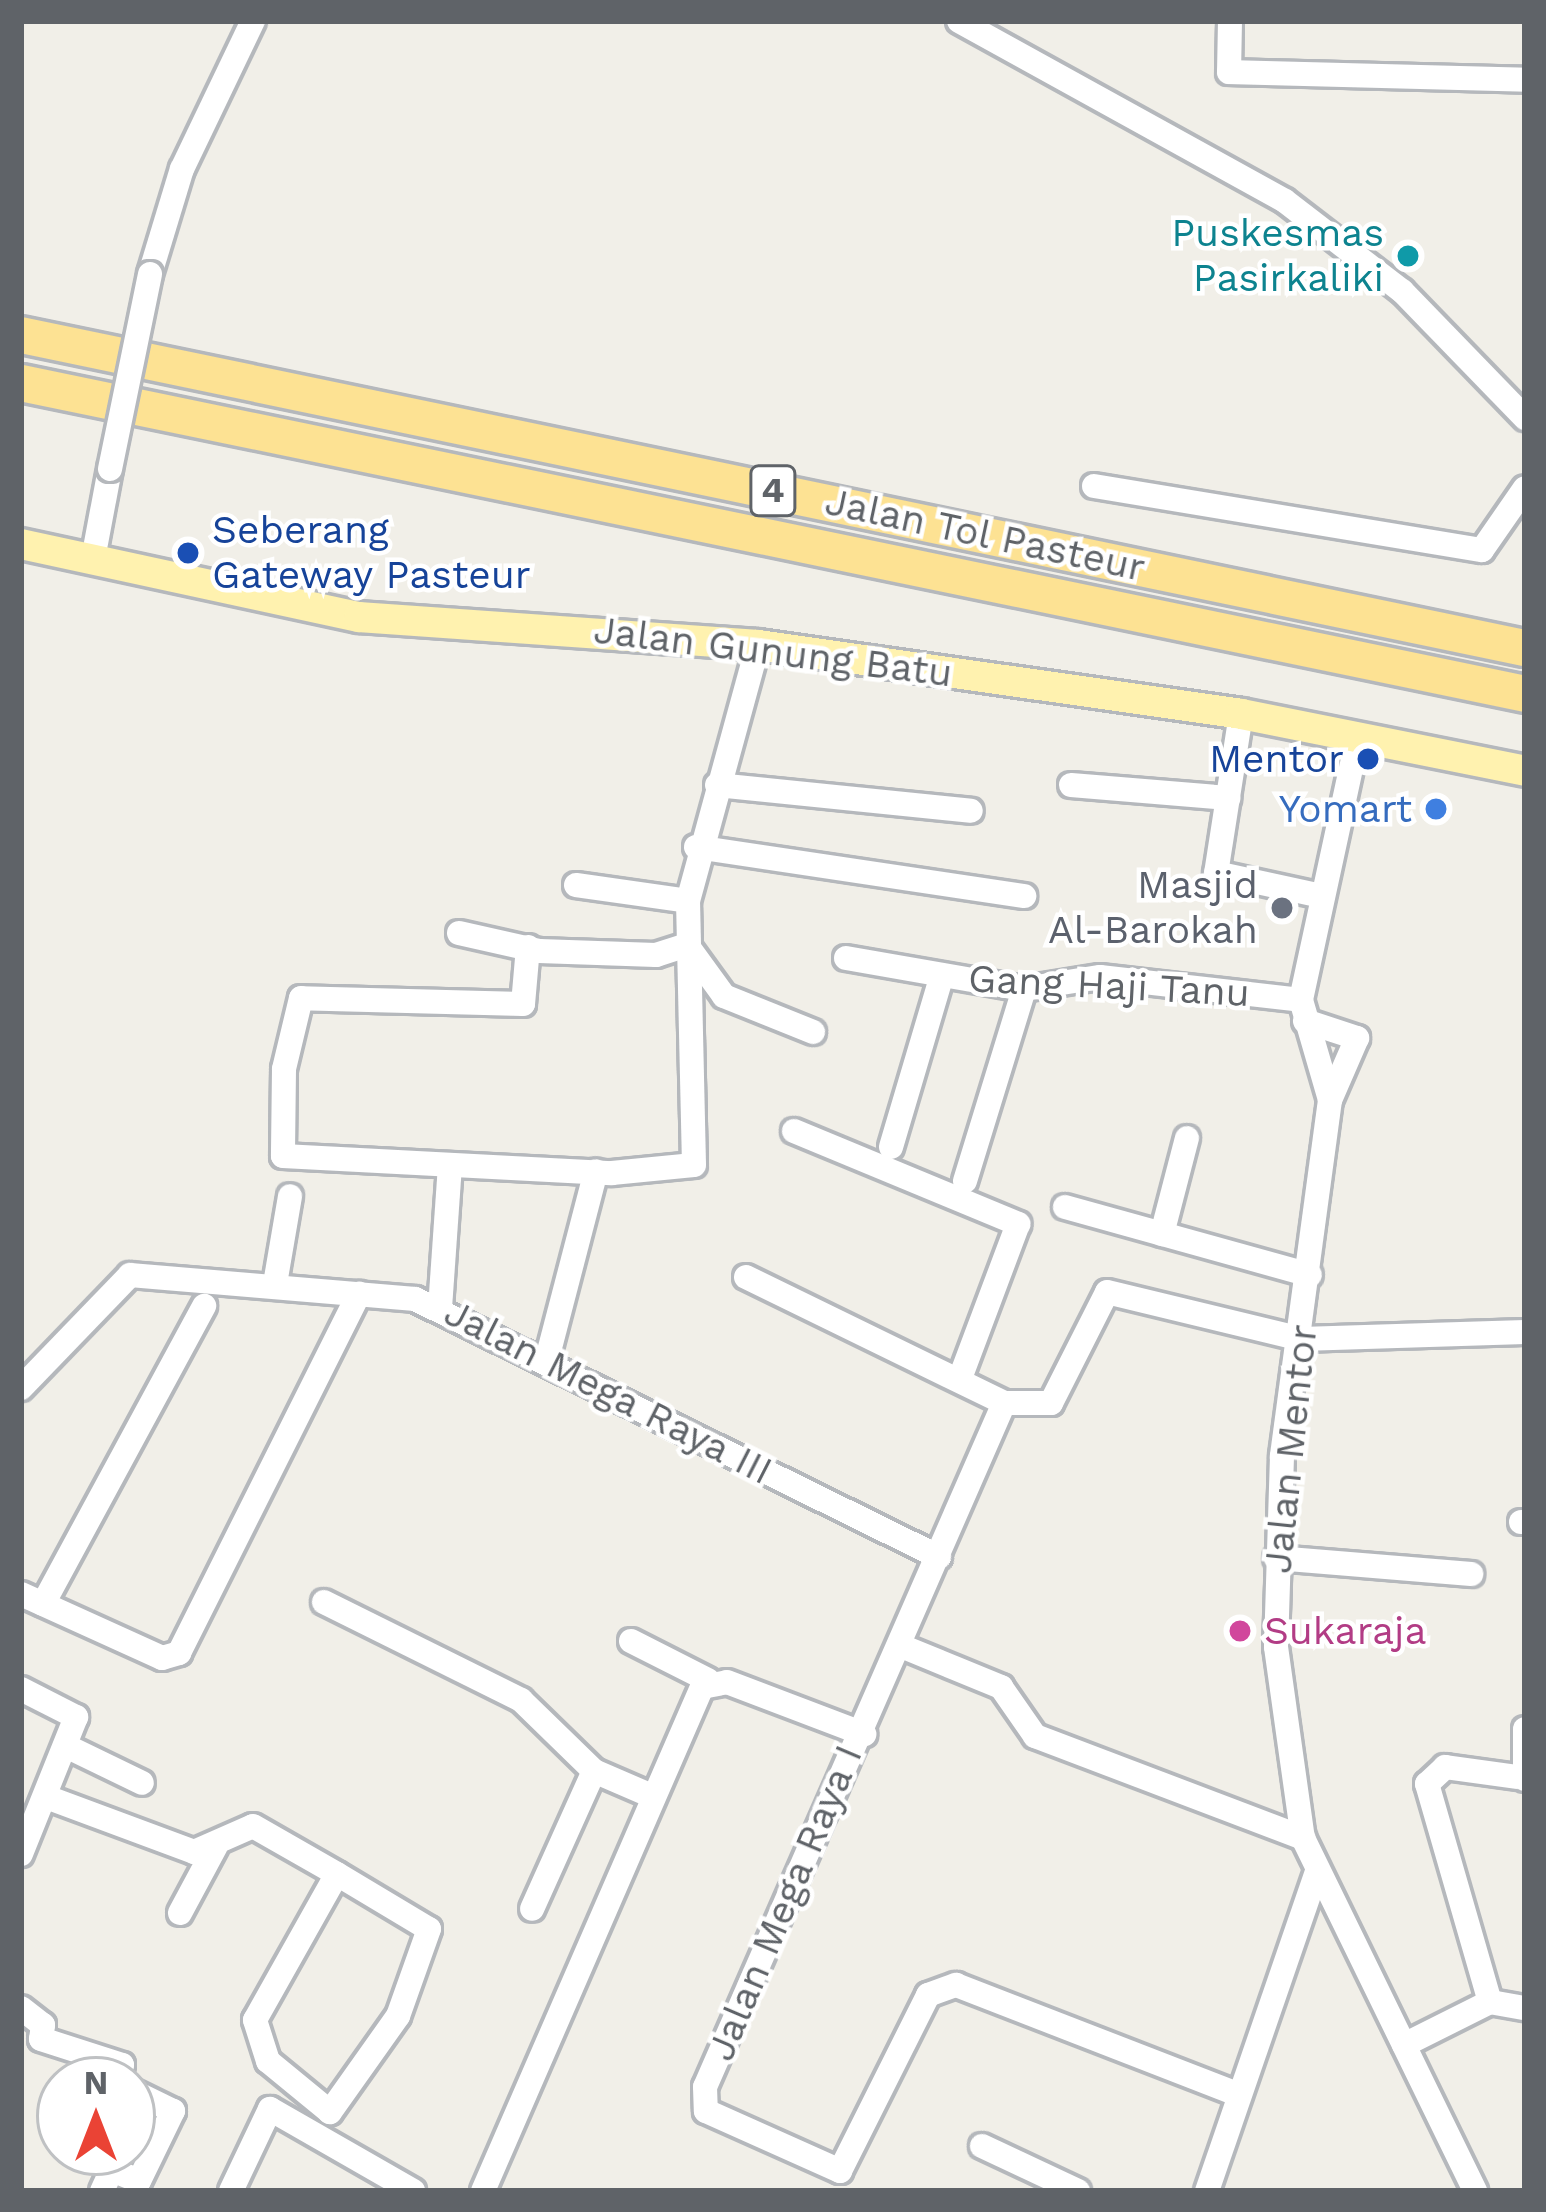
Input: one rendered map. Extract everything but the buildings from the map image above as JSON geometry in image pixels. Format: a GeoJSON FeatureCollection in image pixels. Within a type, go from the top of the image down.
{"type":"FeatureCollection","features":[{"type":"Feature","properties":{"kind":"highway","name":"Jalan Tol Pasteur"},"geometry":{"type":"LineString","coordinates":[[21,335],[1525,648]]}},
{"type":"Feature","properties":{"kind":"highway","name":"Jalan Tol Pasteur"},"geometry":{"type":"LineString","coordinates":[[21,383],[1525,694]]}},
{"type":"Feature","properties":{"kind":"main road","name":"Jalan Gunung Batu"},"geometry":{"type":"LineString","coordinates":[[21,544],[358,616],[758,645],[1241,714],[1525,771]]}},
{"type":"Feature","properties":{"kind":"street"},"geometry":{"type":"LineString","coordinates":[[93,560],[150,274],[182,169],[253,21]]}},
{"type":"Feature","properties":{"kind":"street"},"geometry":{"type":"LineString","coordinates":[[958,21],[1285,202],[1402,291],[1520,410]]}},
{"type":"Feature","properties":{"kind":"street"},"geometry":{"type":"LineString","coordinates":[[1230,21],[1229,72],[1525,80]]}},
{"type":"Feature","properties":{"kind":"street"},"geometry":{"type":"LineString","coordinates":[[1094,486],[1482,550],[1494,547],[1525,488]]}},
{"type":"Feature","properties":{"kind":"street"},"geometry":{"type":"LineString","coordinates":[[528,947],[524,1004],[306,995],[296,1006],[283,1156],[596,1171],[694,1165],[688,901],[696,847],[758,645]]}},
{"type":"Feature","properties":{"kind":"street"},"geometry":{"type":"LineString","coordinates":[[1241,714],[1220,882],[1317,896]]}},
{"type":"Feature","properties":{"kind":"street","name":"Jalan Mentor"},"geometry":{"type":"LineString","coordinates":[[1330,1100],[1303,1011],[1317,896],[1358,736]]}},
{"type":"Feature","properties":{"kind":"street"},"geometry":{"type":"LineString","coordinates":[[717,785],[971,811]]}},
{"type":"Feature","properties":{"kind":"street"},"geometry":{"type":"LineString","coordinates":[[1071,785],[1228,798]]}},
{"type":"Feature","properties":{"kind":"street"},"geometry":{"type":"LineString","coordinates":[[696,847],[1024,896]]}},
{"type":"Feature","properties":{"kind":"street"},"geometry":{"type":"LineString","coordinates":[[576,885],[688,901]]}},
{"type":"Feature","properties":{"kind":"street"},"geometry":{"type":"LineString","coordinates":[[459,933],[528,947],[656,956],[686,945]]}},
{"type":"Feature","properties":{"kind":"street"},"geometry":{"type":"LineString","coordinates":[[686,945],[724,996],[813,1032]]}},
{"type":"Feature","properties":{"kind":"street","name":"Gang Haji Tanu"},"geometry":{"type":"LineString","coordinates":[[847,958],[1024,989],[1100,977],[1303,1011]]}},
{"type":"Feature","properties":{"kind":"street"},"geometry":{"type":"LineString","coordinates":[[890,1147],[942,975]]}},
{"type":"Feature","properties":{"kind":"street"},"geometry":{"type":"LineString","coordinates":[[965,1181],[1024,989]]}},
{"type":"Feature","properties":{"kind":"street","name":"Jalan Mentor"},"geometry":{"type":"LineString","coordinates":[[1303,1011],[1357,1038],[1330,1100],[1276,1558],[1282,1730],[1304,1838],[1317,1872],[1475,2191]]}},
{"type":"Feature","properties":{"kind":"street"},"geometry":{"type":"LineString","coordinates":[[794,1131],[1018,1224],[960,1378]]}},
{"type":"Feature","properties":{"kind":"street"},"geometry":{"type":"LineString","coordinates":[[1162,1234],[1187,1138]]}},
{"type":"Feature","properties":{"kind":"street"},"geometry":{"type":"LineString","coordinates":[[440,1308],[449,1166]]}},
{"type":"Feature","properties":{"kind":"street"},"geometry":{"type":"LineString","coordinates":[[546,1363],[596,1171]]}},
{"type":"Feature","properties":{"kind":"street"},"geometry":{"type":"LineString","coordinates":[[275,1284],[290,1196]]}},
{"type":"Feature","properties":{"kind":"street"},"geometry":{"type":"LineString","coordinates":[[1065,1207],[1310,1275]]}},
{"type":"Feature","properties":{"kind":"street","name":"Jalan Mega Raya III"},"geometry":{"type":"LineString","coordinates":[[21,1388],[130,1275],[359,1293],[440,1308],[939,1557]]}},
{"type":"Feature","properties":{"kind":"street"},"geometry":{"type":"LineString","coordinates":[[746,1277],[1004,1403],[1051,1403],[1107,1292],[1300,1339],[1525,1332]]}},
{"type":"Feature","properties":{"kind":"street"},"geometry":{"type":"LineString","coordinates":[[204,1306],[32,1599],[162,1658],[187,1646],[359,1293]]}},
{"type":"Feature","properties":{"kind":"street"},"geometry":{"type":"LineString","coordinates":[[864,1734],[906,1648],[1004,1403]]}},
{"type":"Feature","properties":{"kind":"street"},"geometry":{"type":"LineString","coordinates":[[1276,1558],[1471,1574]]}},
{"type":"Feature","properties":{"kind":"street"},"geometry":{"type":"LineString","coordinates":[[325,1602],[521,1700],[594,1771],[654,1797]]}},
{"type":"Feature","properties":{"kind":"street","name":"Jalan Mega Raya I"},"geometry":{"type":"LineString","coordinates":[[631,1641],[707,1680],[864,1734],[705,2087],[706,2111],[840,2171],[928,1994],[956,1985],[1239,2095]]}},
{"type":"Feature","properties":{"kind":"street"},"geometry":{"type":"LineString","coordinates":[[906,1648],[1001,1688],[1035,1736],[1304,1838]]}},
{"type":"Feature","properties":{"kind":"street"},"geometry":{"type":"LineString","coordinates":[[483,2191],[707,1680]]}},
{"type":"Feature","properties":{"kind":"street"},"geometry":{"type":"LineString","coordinates":[[21,1689],[76,1717],[49,1798],[21,1852]]}},
{"type":"Feature","properties":{"kind":"street"},"geometry":{"type":"LineString","coordinates":[[1490,2002],[1427,1784],[1445,1766],[1521,1778],[1525,1729]]}},
{"type":"Feature","properties":{"kind":"street"},"geometry":{"type":"LineString","coordinates":[[68,1747],[142,1783]]}},
{"type":"Feature","properties":{"kind":"street"},"geometry":{"type":"LineString","coordinates":[[532,1909],[594,1771]]}},
{"type":"Feature","properties":{"kind":"street"},"geometry":{"type":"LineString","coordinates":[[49,1798],[194,1852],[217,1846],[249,1825],[337,1874],[429,1929],[398,2016],[330,2112],[268,2061],[255,2020],[337,1874]]}},
{"type":"Feature","properties":{"kind":"street"},"geometry":{"type":"LineString","coordinates":[[180,1913],[217,1846]]}},
{"type":"Feature","properties":{"kind":"street"},"geometry":{"type":"LineString","coordinates":[[1208,2191],[1317,1872]]}},
{"type":"Feature","properties":{"kind":"street"},"geometry":{"type":"LineString","coordinates":[[1404,2045],[1490,2002],[1525,2008]]}},
{"type":"Feature","properties":{"kind":"street"},"geometry":{"type":"LineString","coordinates":[[21,2008],[44,2026],[41,2038],[95,2056]]}},
{"type":"Feature","properties":{"kind":"street"},"geometry":{"type":"LineString","coordinates":[[156,2103],[173,2111],[156,2146]]}},
{"type":"Feature","properties":{"kind":"street"},"geometry":{"type":"LineString","coordinates":[[231,2191],[271,2108],[413,2191]]}},
{"type":"Feature","properties":{"kind":"street"},"geometry":{"type":"LineString","coordinates":[[982,2146],[1078,2191]]}},
{"type":"Feature","properties":{"kind":"place","name":"Puskesmas Pasirkaliki"},"geometry":{"type":"Point","coordinates":[1408,256]}},
{"type":"Feature","properties":{"kind":"place","name":"Seberang Gateway Pasteur"},"geometry":{"type":"Point","coordinates":[188,553]}},
{"type":"Feature","properties":{"kind":"place","name":"Mentor"},"geometry":{"type":"Point","coordinates":[1368,759]}},
{"type":"Feature","properties":{"kind":"place","name":"Yomart"},"geometry":{"type":"Point","coordinates":[1436,809]}},
{"type":"Feature","properties":{"kind":"place","name":"Masjid Al-Barokah"},"geometry":{"type":"Point","coordinates":[1282,908]}},
{"type":"Feature","properties":{"kind":"place","name":"Sukaraja"},"geometry":{"type":"Point","coordinates":[1240,1631]}}]}
